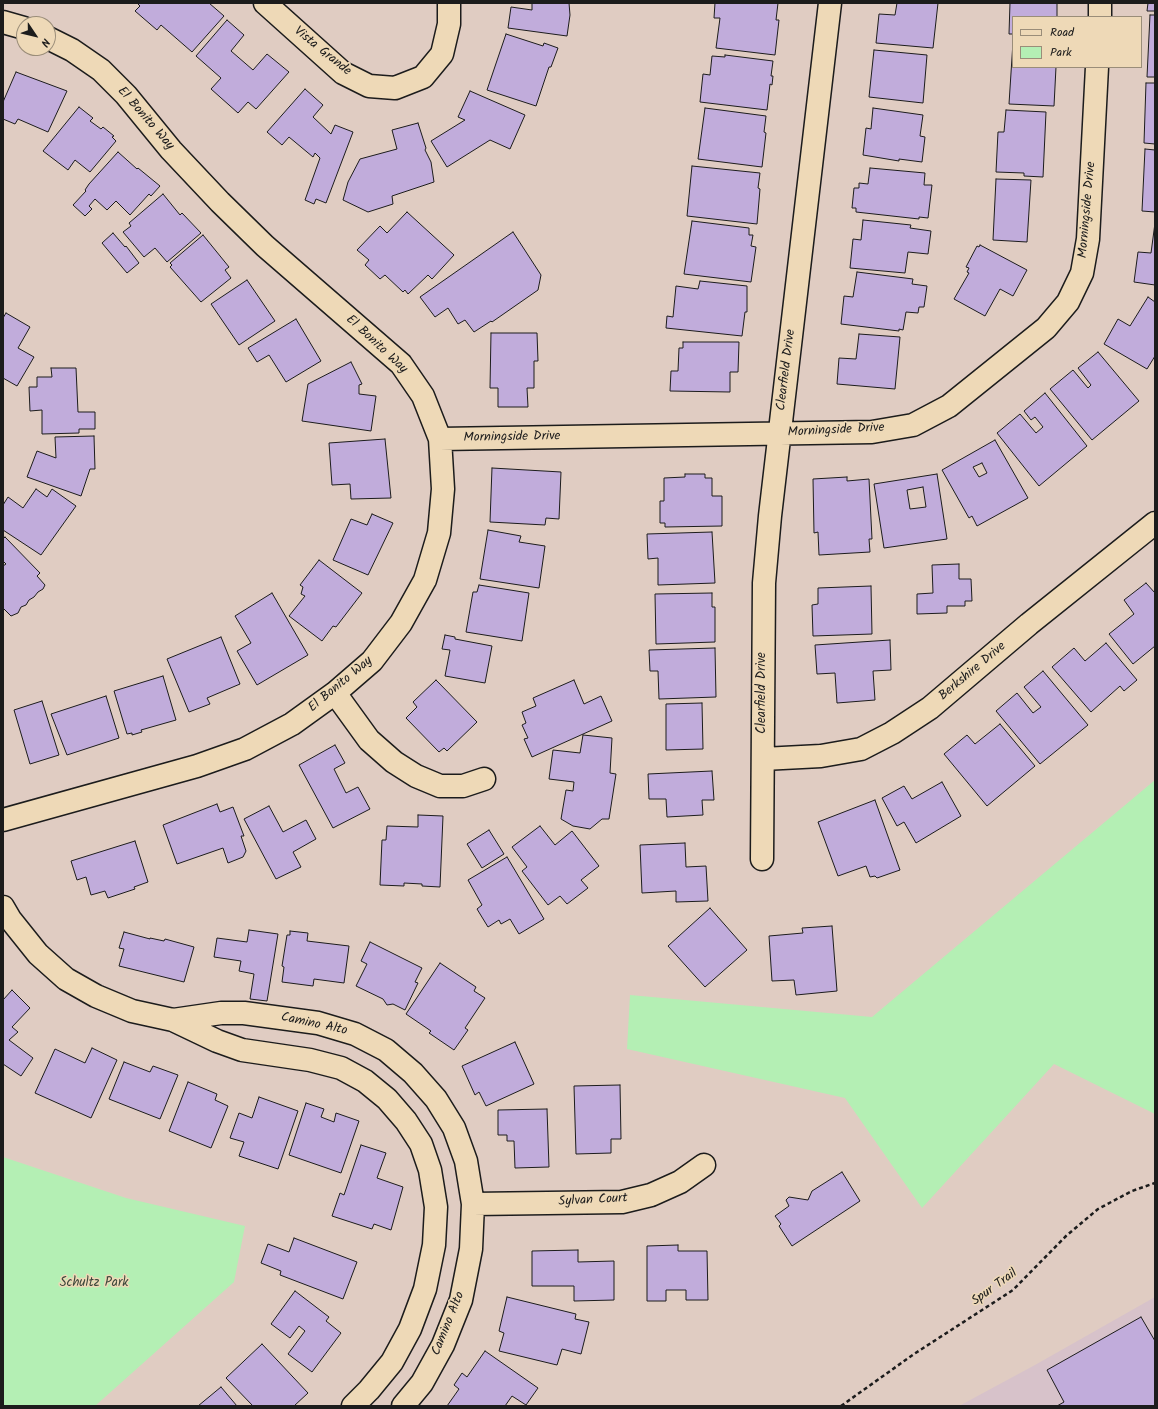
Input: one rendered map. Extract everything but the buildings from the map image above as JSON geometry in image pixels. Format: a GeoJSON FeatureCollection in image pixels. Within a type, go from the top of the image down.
{"type":"FeatureCollection","features":[{"type":"Feature","properties":{"kind":"street","name":"Vista Grande"},"geometry":{"type":"LineString","coordinates":[[264,3],[343,73],[369,86],[395,88],[423,77],[442,54],[449,24],[449,3]]}},
{"type":"Feature","properties":{"kind":"street","name":"Clearfield Drive"},"geometry":{"type":"LineString","coordinates":[[762,859],[764,583],[830,3]]}},
{"type":"Feature","properties":{"kind":"street"},"geometry":{"type":"LineString","coordinates":[[1100,3],[1100,16]]}},
{"type":"Feature","properties":{"kind":"street"},"geometry":{"type":"LineString","coordinates":[[3,22],[16,26]]}},
{"type":"Feature","properties":{"kind":"street","name":"El Bonito Way"},"geometry":{"type":"LineString","coordinates":[[3,820],[198,766],[245,749],[292,724],[335,693],[372,661],[401,623],[425,580],[439,533],[443,489],[440,439],[423,396],[401,364],[265,246],[231,213],[171,150],[126,95],[101,70],[72,50],[56,42]]}},
{"type":"Feature","properties":{"kind":"street","name":"Morningside Drive"},"geometry":{"type":"LineString","coordinates":[[440,439],[872,432],[913,425],[950,406],[1046,328],[1068,302],[1082,273],[1088,238],[1097,68]]}},
{"type":"Feature","properties":{"kind":"street","name":"Berkshire Drive"},"geometry":{"type":"LineString","coordinates":[[763,759],[821,756],[861,749],[892,733],[930,708],[1029,624],[1155,523]]}},
{"type":"Feature","properties":{"kind":"street"},"geometry":{"type":"LineString","coordinates":[[335,693],[369,740],[394,762],[416,776],[440,786],[462,786],[484,779]]}},
{"type":"Feature","properties":{"kind":"street","name":"Camino Alto"},"geometry":{"type":"LineString","coordinates":[[3,907],[10,920],[38,954],[66,979],[96,996],[132,1011],[173,1020],[217,1041],[242,1050],[310,1060],[341,1068],[366,1081],[387,1099],[406,1121],[421,1144],[430,1170],[436,1207],[434,1245],[426,1289],[410,1329],[392,1362],[369,1390],[353,1406]]}},
{"type":"Feature","properties":{"kind":"street","name":"Camino Alto"},"geometry":{"type":"LineString","coordinates":[[173,1020],[221,1014],[244,1013],[318,1024],[355,1034],[386,1050],[413,1073],[431,1093],[454,1128],[466,1161],[473,1204],[471,1249],[461,1300],[443,1345],[422,1382],[403,1406]]}},
{"type":"Feature","properties":{"kind":"street","name":"Sylvan Court"},"geometry":{"type":"LineString","coordinates":[[473,1204],[622,1202],[651,1195],[680,1182],[704,1165]]}},
{"type":"Feature","properties":{"kind":"path","name":"Spur Trail"},"geometry":{"type":"LineString","coordinates":[[841,1406],[914,1354],[1013,1290],[1066,1236],[1098,1209],[1132,1191],[1155,1183]]}},
{"type":"Feature","properties":{"kind":"shaded area"},"geometry":{"type":"Polygon","coordinates":[[[1155,1297],[1155,1406],[959,1406],[1035,1365],[1155,1297]]]}},
{"type":"Feature","properties":{"kind":"green space"},"geometry":{"type":"Polygon","coordinates":[[[1155,780],[1155,1114],[1054,1064],[922,1208],[845,1098],[627,1049],[630,995],[872,1017],[1155,780]]]}},
{"type":"Feature","properties":{"kind":"green space","name":"Schultz Park"},"geometry":{"type":"Polygon","coordinates":[[[3,1157],[126,1198],[245,1226],[234,1282],[95,1406],[3,1406],[3,1157]]]}}]}
